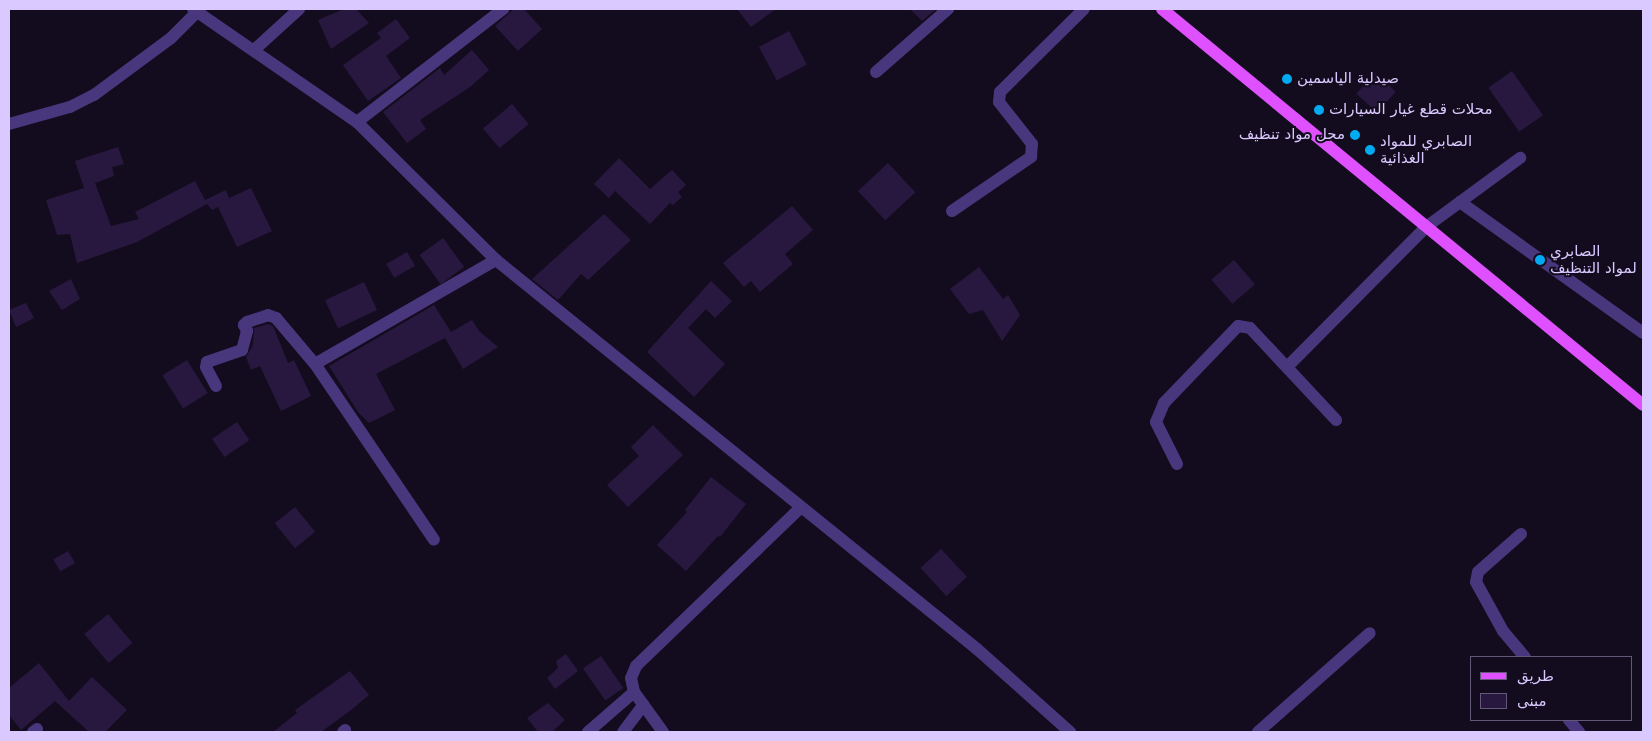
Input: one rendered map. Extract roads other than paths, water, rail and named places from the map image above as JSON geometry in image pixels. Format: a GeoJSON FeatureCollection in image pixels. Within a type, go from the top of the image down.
{"type":"FeatureCollection","features":[{"type":"Feature","properties":{"kind":"main road"},"geometry":{"type":"LineString","coordinates":[[1162,9],[1643,405]]}},
{"type":"Feature","properties":{"kind":"street"},"geometry":{"type":"LineString","coordinates":[[254,50],[299,9]]}},
{"type":"Feature","properties":{"kind":"street"},"geometry":{"type":"LineString","coordinates":[[357,122],[503,9]]}},
{"type":"Feature","properties":{"kind":"street"},"geometry":{"type":"LineString","coordinates":[[876,72],[948,9]]}},
{"type":"Feature","properties":{"kind":"street"},"geometry":{"type":"LineString","coordinates":[[952,211],[1031,157],[1032,144],[999,102],[1000,92],[1084,9]]}},
{"type":"Feature","properties":{"kind":"street"},"geometry":{"type":"LineString","coordinates":[[9,124],[62,110],[94,95],[145,59],[197,10],[357,122],[496,260],[977,650],[1070,732]]}},
{"type":"Feature","properties":{"kind":"street"},"geometry":{"type":"LineString","coordinates":[[1288,366],[1426,227],[1520,158]]}},
{"type":"Feature","properties":{"kind":"street"},"geometry":{"type":"LineString","coordinates":[[1460,202],[1643,333]]}},
{"type":"Feature","properties":{"kind":"street"},"geometry":{"type":"LineString","coordinates":[[314,364],[496,260]]}},
{"type":"Feature","properties":{"kind":"street"},"geometry":{"type":"LineString","coordinates":[[216,386],[206,367],[207,362],[242,350],[247,331],[244,325],[268,315],[276,318],[314,364],[434,540]]}},
{"type":"Feature","properties":{"kind":"street"},"geometry":{"type":"LineString","coordinates":[[1177,464],[1156,422],[1164,403],[1233,328],[1244,326],[1250,328],[1288,366],[1336,420]]}},
{"type":"Feature","properties":{"kind":"street"},"geometry":{"type":"LineString","coordinates":[[663,732],[634,692],[631,678],[636,666],[800,508]]}},
{"type":"Feature","properties":{"kind":"street"},"geometry":{"type":"LineString","coordinates":[[1521,534],[1478,572],[1476,582],[1503,631],[1524,656]]}},
{"type":"Feature","properties":{"kind":"street"},"geometry":{"type":"LineString","coordinates":[[1258,732],[1370,633]]}},
{"type":"Feature","properties":{"kind":"street"},"geometry":{"type":"LineString","coordinates":[[588,732],[634,692]]}},
{"type":"Feature","properties":{"kind":"street"},"geometry":{"type":"LineString","coordinates":[[623,732],[643,704]]}},
{"type":"Feature","properties":{"kind":"street"},"geometry":{"type":"LineString","coordinates":[[1569,721],[1579,732]]}},
{"type":"Feature","properties":{"kind":"place","name":"صيدلية الياسمين"},"geometry":{"type":"Point","coordinates":[1287,79]}},
{"type":"Feature","properties":{"kind":"place","name":"محلات قطع غيار السيارات"},"geometry":{"type":"Point","coordinates":[1319,110]}},
{"type":"Feature","properties":{"kind":"place","name":"محل مواد تنظيف"},"geometry":{"type":"Point","coordinates":[1355,135]}},
{"type":"Feature","properties":{"kind":"place","name":"الصابري للمواد الغذائية"},"geometry":{"type":"Point","coordinates":[1370,150]}},
{"type":"Feature","properties":{"kind":"place","name":"الصابري لمواد التنظيف"},"geometry":{"type":"Point","coordinates":[1540,260]}}]}
